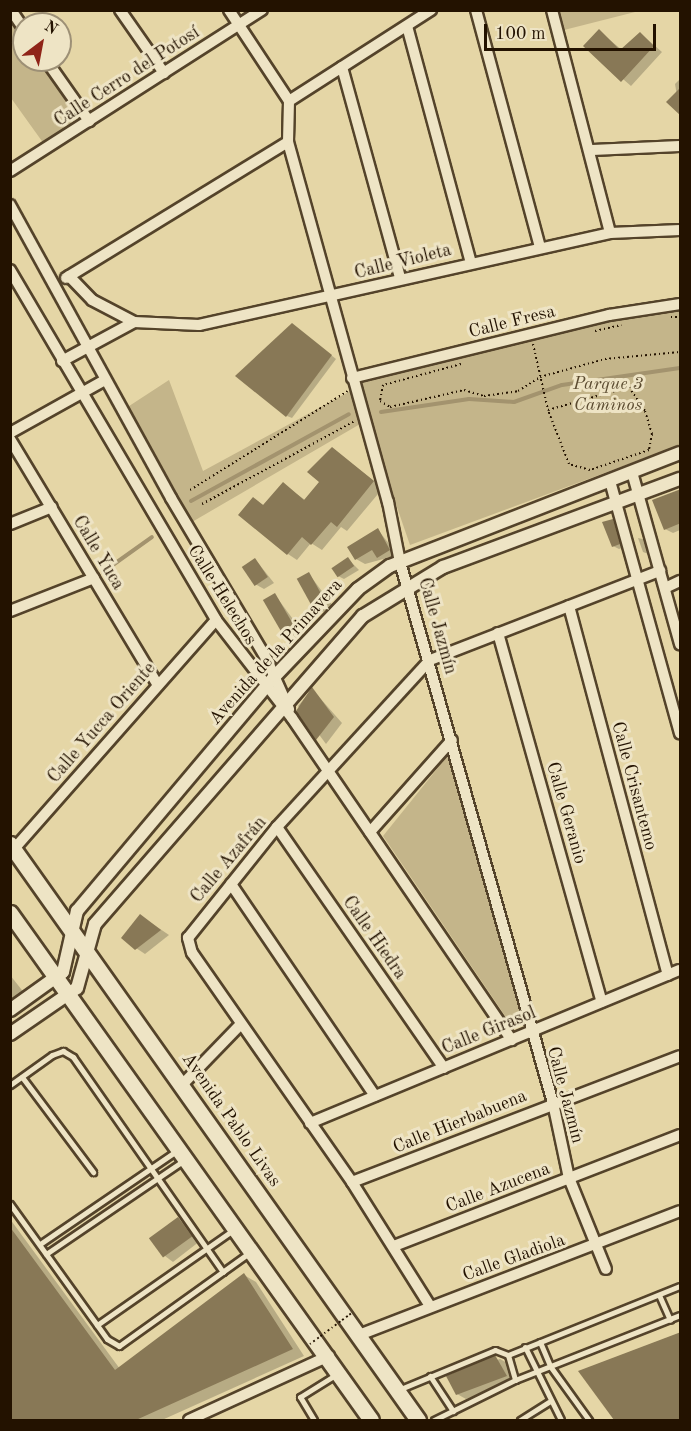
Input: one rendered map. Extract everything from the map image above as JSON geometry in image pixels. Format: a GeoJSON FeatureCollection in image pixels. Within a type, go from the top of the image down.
{"type":"FeatureCollection","features":[{"type":"Feature","properties":{"kind":"main road","name":"Avenida Pablo Livas"},"geometry":{"type":"LineString","coordinates":[[12,846],[418,1420]]}},
{"type":"Feature","properties":{"kind":"main road"},"geometry":{"type":"LineString","coordinates":[[10,914],[329,1356],[338,1373],[371,1420]]}},
{"type":"Feature","properties":{"kind":"street"},"geometry":{"type":"LineString","coordinates":[[120,10],[164,73]]}},
{"type":"Feature","properties":{"kind":"street"},"geometry":{"type":"LineString","coordinates":[[229,10],[289,100],[432,10]]}},
{"type":"Feature","properties":{"kind":"street","name":"Calle Cerro del Potosí"},"geometry":{"type":"LineString","coordinates":[[10,171],[262,10]]}},
{"type":"Feature","properties":{"kind":"street"},"geometry":{"type":"LineString","coordinates":[[476,10],[540,248]]}},
{"type":"Feature","properties":{"kind":"street"},"geometry":{"type":"LineString","coordinates":[[552,10],[592,150],[609,233]]}},
{"type":"Feature","properties":{"kind":"street"},"geometry":{"type":"LineString","coordinates":[[407,26],[471,262]]}},
{"type":"Feature","properties":{"kind":"street"},"geometry":{"type":"LineString","coordinates":[[342,67],[400,278]]}},
{"type":"Feature","properties":{"kind":"street"},"geometry":{"type":"LineString","coordinates":[[54,72],[89,121]]}},
{"type":"Feature","properties":{"kind":"street","name":"Calle Jazmín"},"geometry":{"type":"LineString","coordinates":[[289,100],[288,142],[400,562],[430,660],[531,1032],[553,1103],[569,1178],[606,1269]]}},
{"type":"Feature","properties":{"kind":"street"},"geometry":{"type":"LineString","coordinates":[[57,283],[288,142]]}},
{"type":"Feature","properties":{"kind":"street"},"geometry":{"type":"LineString","coordinates":[[592,150],[681,146]]}},
{"type":"Feature","properties":{"kind":"street"},"geometry":{"type":"LineString","coordinates":[[10,205],[57,283],[105,380],[275,676],[283,704]]}},
{"type":"Feature","properties":{"kind":"street","name":"Calle Violeta"},"geometry":{"type":"LineString","coordinates":[[69,276],[92,300],[134,322],[200,325],[330,298],[400,278],[609,233],[681,230]]}},
{"type":"Feature","properties":{"kind":"street","name":"Calle Helechos"},"geometry":{"type":"LineString","coordinates":[[10,270],[216,620],[264,688],[283,704],[327,772],[512,1040]]}},
{"type":"Feature","properties":{"kind":"street","name":"Calle Fresa"},"geometry":{"type":"LineString","coordinates":[[353,382],[609,315],[681,304]]}},
{"type":"Feature","properties":{"kind":"street","name":"Calle Violeta"},"geometry":{"type":"LineString","coordinates":[[62,361],[87,345],[134,322]]}},
{"type":"Feature","properties":{"kind":"street"},"geometry":{"type":"LineString","coordinates":[[10,433],[105,380]]}},
{"type":"Feature","properties":{"kind":"street","name":"Calle Yuca"},"geometry":{"type":"LineString","coordinates":[[10,439],[157,684]]}},
{"type":"Feature","properties":{"kind":"street","name":"Avenida de la Primavera"},"geometry":{"type":"LineString","coordinates":[[69,929],[77,911],[264,688],[344,601],[400,562],[681,453]]}},
{"type":"Feature","properties":{"kind":"street"},"geometry":{"type":"LineString","coordinates":[[632,472],[681,644]]}},
{"type":"Feature","properties":{"kind":"street","name":"Avenida de la Primavera"},"geometry":{"type":"LineString","coordinates":[[69,996],[84,976],[86,950],[95,924],[344,633],[407,585],[681,479]]}},
{"type":"Feature","properties":{"kind":"street"},"geometry":{"type":"LineString","coordinates":[[610,481],[681,733]]}},
{"type":"Feature","properties":{"kind":"street"},"geometry":{"type":"LineString","coordinates":[[10,524],[52,507]]}},
{"type":"Feature","properties":{"kind":"street","name":"Calle Azafrán"},"geometry":{"type":"LineString","coordinates":[[430,1306],[352,1182],[240,1025],[188,938],[277,828],[430,660],[660,571]]}},
{"type":"Feature","properties":{"kind":"street"},"geometry":{"type":"LineString","coordinates":[[10,611],[94,578]]}},
{"type":"Feature","properties":{"kind":"street"},"geometry":{"type":"LineString","coordinates":[[665,588],[681,581]]}},
{"type":"Feature","properties":{"kind":"street","name":"Calle Crisantemo"},"geometry":{"type":"LineString","coordinates":[[568,606],[668,975]]}},
{"type":"Feature","properties":{"kind":"street","name":"Calle Yucca Oriente"},"geometry":{"type":"LineString","coordinates":[[12,846],[216,620]]}},
{"type":"Feature","properties":{"kind":"street","name":"Calle Geranio"},"geometry":{"type":"LineString","coordinates":[[498,633],[602,1002]]}},
{"type":"Feature","properties":{"kind":"street"},"geometry":{"type":"LineString","coordinates":[[370,832],[452,740]]}},
{"type":"Feature","properties":{"kind":"street","name":"Calle Hiedra"},"geometry":{"type":"LineString","coordinates":[[277,828],[444,1068]]}},
{"type":"Feature","properties":{"kind":"street"},"geometry":{"type":"LineString","coordinates":[[231,885],[375,1096]]}},
{"type":"Feature","properties":{"kind":"street"},"geometry":{"type":"LineString","coordinates":[[10,1010],[57,980],[65,968],[69,929]]}},
{"type":"Feature","properties":{"kind":"street","name":"Calle Girasol"},"geometry":{"type":"LineString","coordinates":[[310,1123],[681,970]]}},
{"type":"Feature","properties":{"kind":"street"},"geometry":{"type":"LineString","coordinates":[[10,1034],[69,996]]}},
{"type":"Feature","properties":{"kind":"street"},"geometry":{"type":"LineString","coordinates":[[183,1085],[240,1025]]}},
{"type":"Feature","properties":{"kind":"street","name":"Calle Hierbabuena"},"geometry":{"type":"LineString","coordinates":[[352,1182],[553,1103],[681,1056]]}},
{"type":"Feature","properties":{"kind":"street","name":"Calle Azucena"},"geometry":{"type":"LineString","coordinates":[[394,1246],[681,1135]]}},
{"type":"Feature","properties":{"kind":"street","name":"Calle Gladiola"},"geometry":{"type":"LineString","coordinates":[[359,1335],[681,1211]]}},
{"type":"Feature","properties":{"kind":"street"},"geometry":{"type":"LineString","coordinates":[[189,1420],[329,1356]]}},
{"type":"Feature","properties":{"kind":"lane"},"geometry":{"type":"LineString","coordinates":[[10,1085],[52,1055],[67,1052],[158,1177],[223,1272]]}},
{"type":"Feature","properties":{"kind":"lane"},"geometry":{"type":"LineString","coordinates":[[22,1077],[93,1172]]}},
{"type":"Feature","properties":{"kind":"lane"},"geometry":{"type":"LineString","coordinates":[[40,1245],[152,1169],[183,1154]]}},
{"type":"Feature","properties":{"kind":"lane"},"geometry":{"type":"LineString","coordinates":[[46,1254],[158,1177],[183,1154]]}},
{"type":"Feature","properties":{"kind":"lane"},"geometry":{"type":"LineString","coordinates":[[124,1188],[130,1196]]}},
{"type":"Feature","properties":{"kind":"lane"},"geometry":{"type":"LineString","coordinates":[[10,1204],[111,1343],[125,1345],[252,1251]]}},
{"type":"Feature","properties":{"kind":"lane"},"geometry":{"type":"LineString","coordinates":[[97,1325],[235,1228]]}},
{"type":"Feature","properties":{"kind":"lane"},"geometry":{"type":"LineString","coordinates":[[397,1391],[488,1351],[508,1355],[681,1286]]}},
{"type":"Feature","properties":{"kind":"lane"},"geometry":{"type":"LineString","coordinates":[[659,1295],[670,1320]]}},
{"type":"Feature","properties":{"kind":"lane"},"geometry":{"type":"LineString","coordinates":[[434,1420],[515,1380],[681,1316]]}},
{"type":"Feature","properties":{"kind":"lane"},"geometry":{"type":"LineString","coordinates":[[540,1342],[550,1366],[589,1420]]}},
{"type":"Feature","properties":{"kind":"lane"},"geometry":{"type":"LineString","coordinates":[[525,1347],[549,1402],[561,1420]]}},
{"type":"Feature","properties":{"kind":"lane"},"geometry":{"type":"LineString","coordinates":[[508,1355],[515,1380]]}},
{"type":"Feature","properties":{"kind":"lane"},"geometry":{"type":"LineString","coordinates":[[314,1420],[300,1397],[338,1373]]}},
{"type":"Feature","properties":{"kind":"lane"},"geometry":{"type":"LineString","coordinates":[[430,1376],[453,1411]]}},
{"type":"Feature","properties":{"kind":"lane"},"geometry":{"type":"LineString","coordinates":[[520,1420],[549,1402]]}},
{"type":"Feature","properties":{"kind":"path"},"geometry":{"type":"LineString","coordinates":[[664,318],[681,317]]}},
{"type":"Feature","properties":{"kind":"path"},"geometry":{"type":"LineString","coordinates":[[589,332],[633,323]]}},
{"type":"Feature","properties":{"kind":"path"},"geometry":{"type":"LineString","coordinates":[[522,347],[544,342]]}},
{"type":"Feature","properties":{"kind":"path"},"geometry":{"type":"LineString","coordinates":[[534,344],[548,411],[564,456],[577,469],[590,470],[649,450],[652,442],[640,396],[629,387],[548,411]]}},
{"type":"Feature","properties":{"kind":"path"},"geometry":{"type":"LineString","coordinates":[[464,363],[383,385],[380,401],[390,407],[464,390],[484,396],[518,391],[540,377],[605,359],[681,352]]}},
{"type":"Feature","properties":{"kind":"path"},"geometry":{"type":"LineString","coordinates":[[190,490],[353,382]]}},
{"type":"Feature","properties":{"kind":"path"},"geometry":{"type":"LineString","coordinates":[[202,504],[363,417]]}},
{"type":"Feature","properties":{"kind":"path"},"geometry":{"type":"LineString","coordinates":[[310,1344],[353,1312]]}},
{"type":"Feature","properties":{"kind":"green space"},"geometry":{"type":"Polygon","coordinates":[[[558,10],[639,10],[639,11],[564,30],[558,10]]]}},
{"type":"Feature","properties":{"kind":"green space"},"geometry":{"type":"Polygon","coordinates":[[[10,20],[12,23],[12,72],[47,72],[79,117],[44,144],[11,98],[10,20]]]}},
{"type":"Feature","properties":{"kind":"green space","name":"Parque 3 Caminos"},"geometry":{"type":"Polygon","coordinates":[[[653,311],[680,311],[680,445],[410,545],[367,420],[192,522],[123,410],[169,380],[203,471],[354,389],[359,380],[653,311]]]}},
{"type":"Feature","properties":{"kind":"green space"},"geometry":{"type":"Polygon","coordinates":[[[449,754],[523,1021],[514,1029],[383,836],[449,754]]]}},
{"type":"Feature","properties":{"kind":"building"},"geometry":{"type":"Polygon","coordinates":[[[599,29],[620,50],[640,32],[654,46],[621,82],[583,46],[599,29]]]}},
{"type":"Feature","properties":{"kind":"building"},"geometry":{"type":"Polygon","coordinates":[[[681,87],[681,116],[666,102],[681,87]]]}},
{"type":"Feature","properties":{"kind":"building"},"geometry":{"type":"Polygon","coordinates":[[[292,323],[332,355],[286,417],[235,376],[292,323]]]}},
{"type":"Feature","properties":{"kind":"building"},"geometry":{"type":"Polygon","coordinates":[[[332,447],[374,481],[337,527],[331,522],[311,545],[302,537],[287,555],[238,515],[253,497],[263,505],[283,482],[304,500],[319,482],[307,472],[332,447]]]}},
{"type":"Feature","properties":{"kind":"building"},"geometry":{"type":"Polygon","coordinates":[[[681,489],[681,523],[664,530],[652,500],[681,489]]]}},
{"type":"Feature","properties":{"kind":"building"},"geometry":{"type":"Polygon","coordinates":[[[613,519],[620,544],[612,547],[602,522],[613,519]]]}},
{"type":"Feature","properties":{"kind":"building"},"geometry":{"type":"Polygon","coordinates":[[[378,528],[390,550],[377,558],[372,550],[355,560],[347,547],[378,528]]]}},
{"type":"Feature","properties":{"kind":"building"},"geometry":{"type":"Polygon","coordinates":[[[348,557],[354,566],[338,577],[331,568],[348,557]]]}},
{"type":"Feature","properties":{"kind":"building"},"geometry":{"type":"Polygon","coordinates":[[[255,558],[268,577],[255,586],[242,567],[255,558]]]}},
{"type":"Feature","properties":{"kind":"building"},"geometry":{"type":"Polygon","coordinates":[[[309,572],[325,601],[313,608],[297,579],[309,572]]]}},
{"type":"Feature","properties":{"kind":"building"},"geometry":{"type":"Polygon","coordinates":[[[275,593],[296,629],[284,636],[263,600],[275,593]]]}},
{"type":"Feature","properties":{"kind":"building"},"geometry":{"type":"Polygon","coordinates":[[[312,687],[334,717],[316,740],[296,711],[312,687]]]}},
{"type":"Feature","properties":{"kind":"building"},"geometry":{"type":"Polygon","coordinates":[[[140,914],[161,930],[135,950],[121,938],[140,914]]]}},
{"type":"Feature","properties":{"kind":"building"},"geometry":{"type":"Polygon","coordinates":[[[178,1217],[192,1236],[163,1258],[149,1238],[178,1217]]]}},
{"type":"Feature","properties":{"kind":"building"},"geometry":{"type":"Polygon","coordinates":[[[10,1227],[115,1370],[244,1273],[293,1349],[136,1420],[10,1420],[10,1227]]]}},
{"type":"Feature","properties":{"kind":"building"},"geometry":{"type":"Polygon","coordinates":[[[681,1332],[681,1420],[614,1420],[578,1371],[681,1332]]]}},
{"type":"Feature","properties":{"kind":"building"},"geometry":{"type":"Polygon","coordinates":[[[495,1355],[507,1376],[456,1395],[446,1376],[495,1355]]]}},
{"type":"Feature","properties":{"kind":"waterway"},"geometry":{"type":"LineString","coordinates":[[381,412],[469,399],[514,402],[562,385],[680,368]]}},
{"type":"Feature","properties":{"kind":"waterway"},"geometry":{"type":"LineString","coordinates":[[191,501],[349,414]]}},
{"type":"Feature","properties":{"kind":"waterway"},"geometry":{"type":"LineString","coordinates":[[103,572],[152,537]]}}]}
